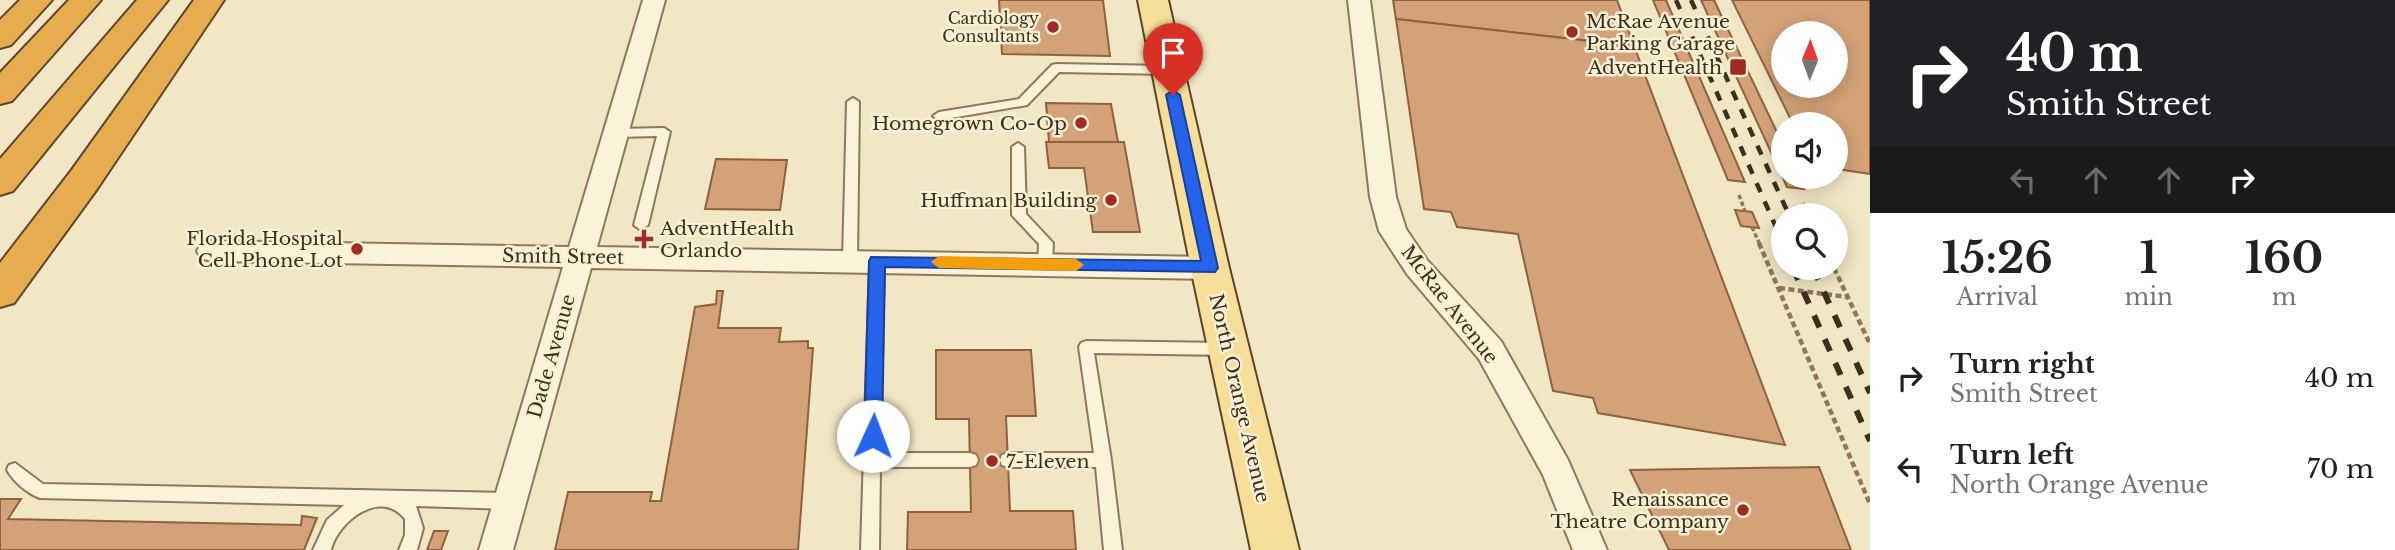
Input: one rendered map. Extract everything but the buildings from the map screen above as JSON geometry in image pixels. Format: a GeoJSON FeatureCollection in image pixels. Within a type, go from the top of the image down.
{"type":"FeatureCollection","features":[{"type":"Feature","properties":{"kind":"highway"},"geometry":{"type":"LineString","coordinates":[[0,38],[37,0]]}},
{"type":"Feature","properties":{"kind":"highway"},"geometry":{"type":"LineString","coordinates":[[0,93],[86,0]]}},
{"type":"Feature","properties":{"kind":"highway"},"geometry":{"type":"LineString","coordinates":[[0,182],[153,0]]}},
{"type":"Feature","properties":{"kind":"highway"},"geometry":{"type":"LineString","coordinates":[[0,292],[84,180],[209,0]]}},
{"type":"Feature","properties":{"kind":"main road","name":"North Orange Avenue"},"geometry":{"type":"LineString","coordinates":[[1153,0],[1210,268],[1275,550]]}},
{"type":"Feature","properties":{"kind":"street","name":"Dade Avenue"},"geometry":{"type":"LineString","coordinates":[[496,550],[654,0]]}},
{"type":"Feature","properties":{"kind":"street","name":"McRae Avenue"},"geometry":{"type":"LineString","coordinates":[[1359,0],[1383,197],[1393,230],[1417,267],[1490,350],[1558,470],[1590,550]]}},
{"type":"Feature","properties":{"kind":"street","name":"Smith Street"},"geometry":{"type":"LineString","coordinates":[[211,251],[1210,268]]}},
{"type":"Feature","properties":{"kind":"lane"},"geometry":{"type":"LineString","coordinates":[[939,116],[1023,102],[1056,68],[1168,70]]}},
{"type":"Feature","properties":{"kind":"lane"},"geometry":{"type":"LineString","coordinates":[[853,102],[872,460],[870,550]]}},
{"type":"Feature","properties":{"kind":"lane"},"geometry":{"type":"LineString","coordinates":[[616,133],[664,132],[641,225]]}},
{"type":"Feature","properties":{"kind":"lane"},"geometry":{"type":"LineString","coordinates":[[1017,146],[1019,215],[1046,243],[1045,264]]}},
{"type":"Feature","properties":{"kind":"lane"},"geometry":{"type":"LineString","coordinates":[[1113,550],[1086,347],[1229,349]]}},
{"type":"Feature","properties":{"kind":"lane"},"geometry":{"type":"LineString","coordinates":[[872,460],[970,460]]}},
{"type":"Feature","properties":{"kind":"lane"},"geometry":{"type":"LineString","coordinates":[[1008,460],[1102,460]]}},
{"type":"Feature","properties":{"kind":"lane"},"geometry":{"type":"LineString","coordinates":[[15,470],[40,491],[510,501]]}},
{"type":"Feature","properties":{"kind":"lane"},"geometry":{"type":"LineString","coordinates":[[322,550],[328,532],[338,519],[361,505],[384,499],[407,507],[414,516],[416,528],[408,550]]}},
{"type":"Feature","properties":{"kind":"path"},"geometry":{"type":"LineString","coordinates":[[1739,195],[1745,211]]}},
{"type":"Feature","properties":{"kind":"path"},"geometry":{"type":"LineString","coordinates":[[1752,228],[1870,504]]}},
{"type":"Feature","properties":{"kind":"path"},"geometry":{"type":"LineString","coordinates":[[1840,280],[1870,344]]}},
{"type":"Feature","properties":{"kind":"path"},"geometry":{"type":"LineString","coordinates":[[1778,288],[1848,298]]}},
{"type":"Feature","properties":{"kind":"railway"},"geometry":{"type":"LineString","coordinates":[[1676,0],[1771,216]]}},
{"type":"Feature","properties":{"kind":"railway"},"geometry":{"type":"LineString","coordinates":[[1691,0],[1784,203]]}},
{"type":"Feature","properties":{"kind":"railway"},"geometry":{"type":"LineString","coordinates":[[1798,280],[1870,441]]}},
{"type":"Feature","properties":{"kind":"railway"},"geometry":{"type":"LineString","coordinates":[[1818,280],[1870,393]]}},
{"type":"Feature","properties":{"kind":"slow traffic"},"geometry":{"type":"LineString","coordinates":[[939,262],[1076,265]]}},
{"type":"Feature","properties":{"kind":"place","name":"Cardiology Consultants"},"geometry":{"type":"Point","coordinates":[1053,27]}},
{"type":"Feature","properties":{"kind":"place","name":"McRae Avenue Parking Garage"},"geometry":{"type":"Point","coordinates":[1572,32]}},
{"type":"Feature","properties":{"kind":"place","name":"AdventHealth"},"geometry":{"type":"Point","coordinates":[1738,67]}},
{"type":"Feature","properties":{"kind":"place","name":"Homegrown Co-Op"},"geometry":{"type":"Point","coordinates":[1081,123]}},
{"type":"Feature","properties":{"kind":"place","name":"Huffman Building"},"geometry":{"type":"Point","coordinates":[1111,200]}},
{"type":"Feature","properties":{"kind":"place","name":"AdventHealth Orlando"},"geometry":{"type":"Point","coordinates":[644,239]}},
{"type":"Feature","properties":{"kind":"place","name":"Florida Hospital Cell Phone Lot"},"geometry":{"type":"Point","coordinates":[357,249]}},
{"type":"Feature","properties":{"kind":"place","name":"7-Eleven"},"geometry":{"type":"Point","coordinates":[992,461]}},
{"type":"Feature","properties":{"kind":"place","name":"Renaissance Theatre Company"},"geometry":{"type":"Point","coordinates":[1743,510]}},
{"type":"Feature","properties":{"kind":"route"},"geometry":{"type":"LineString","coordinates":[[873,436],[877,261],[1210,268],[1173,95]]}}]}
